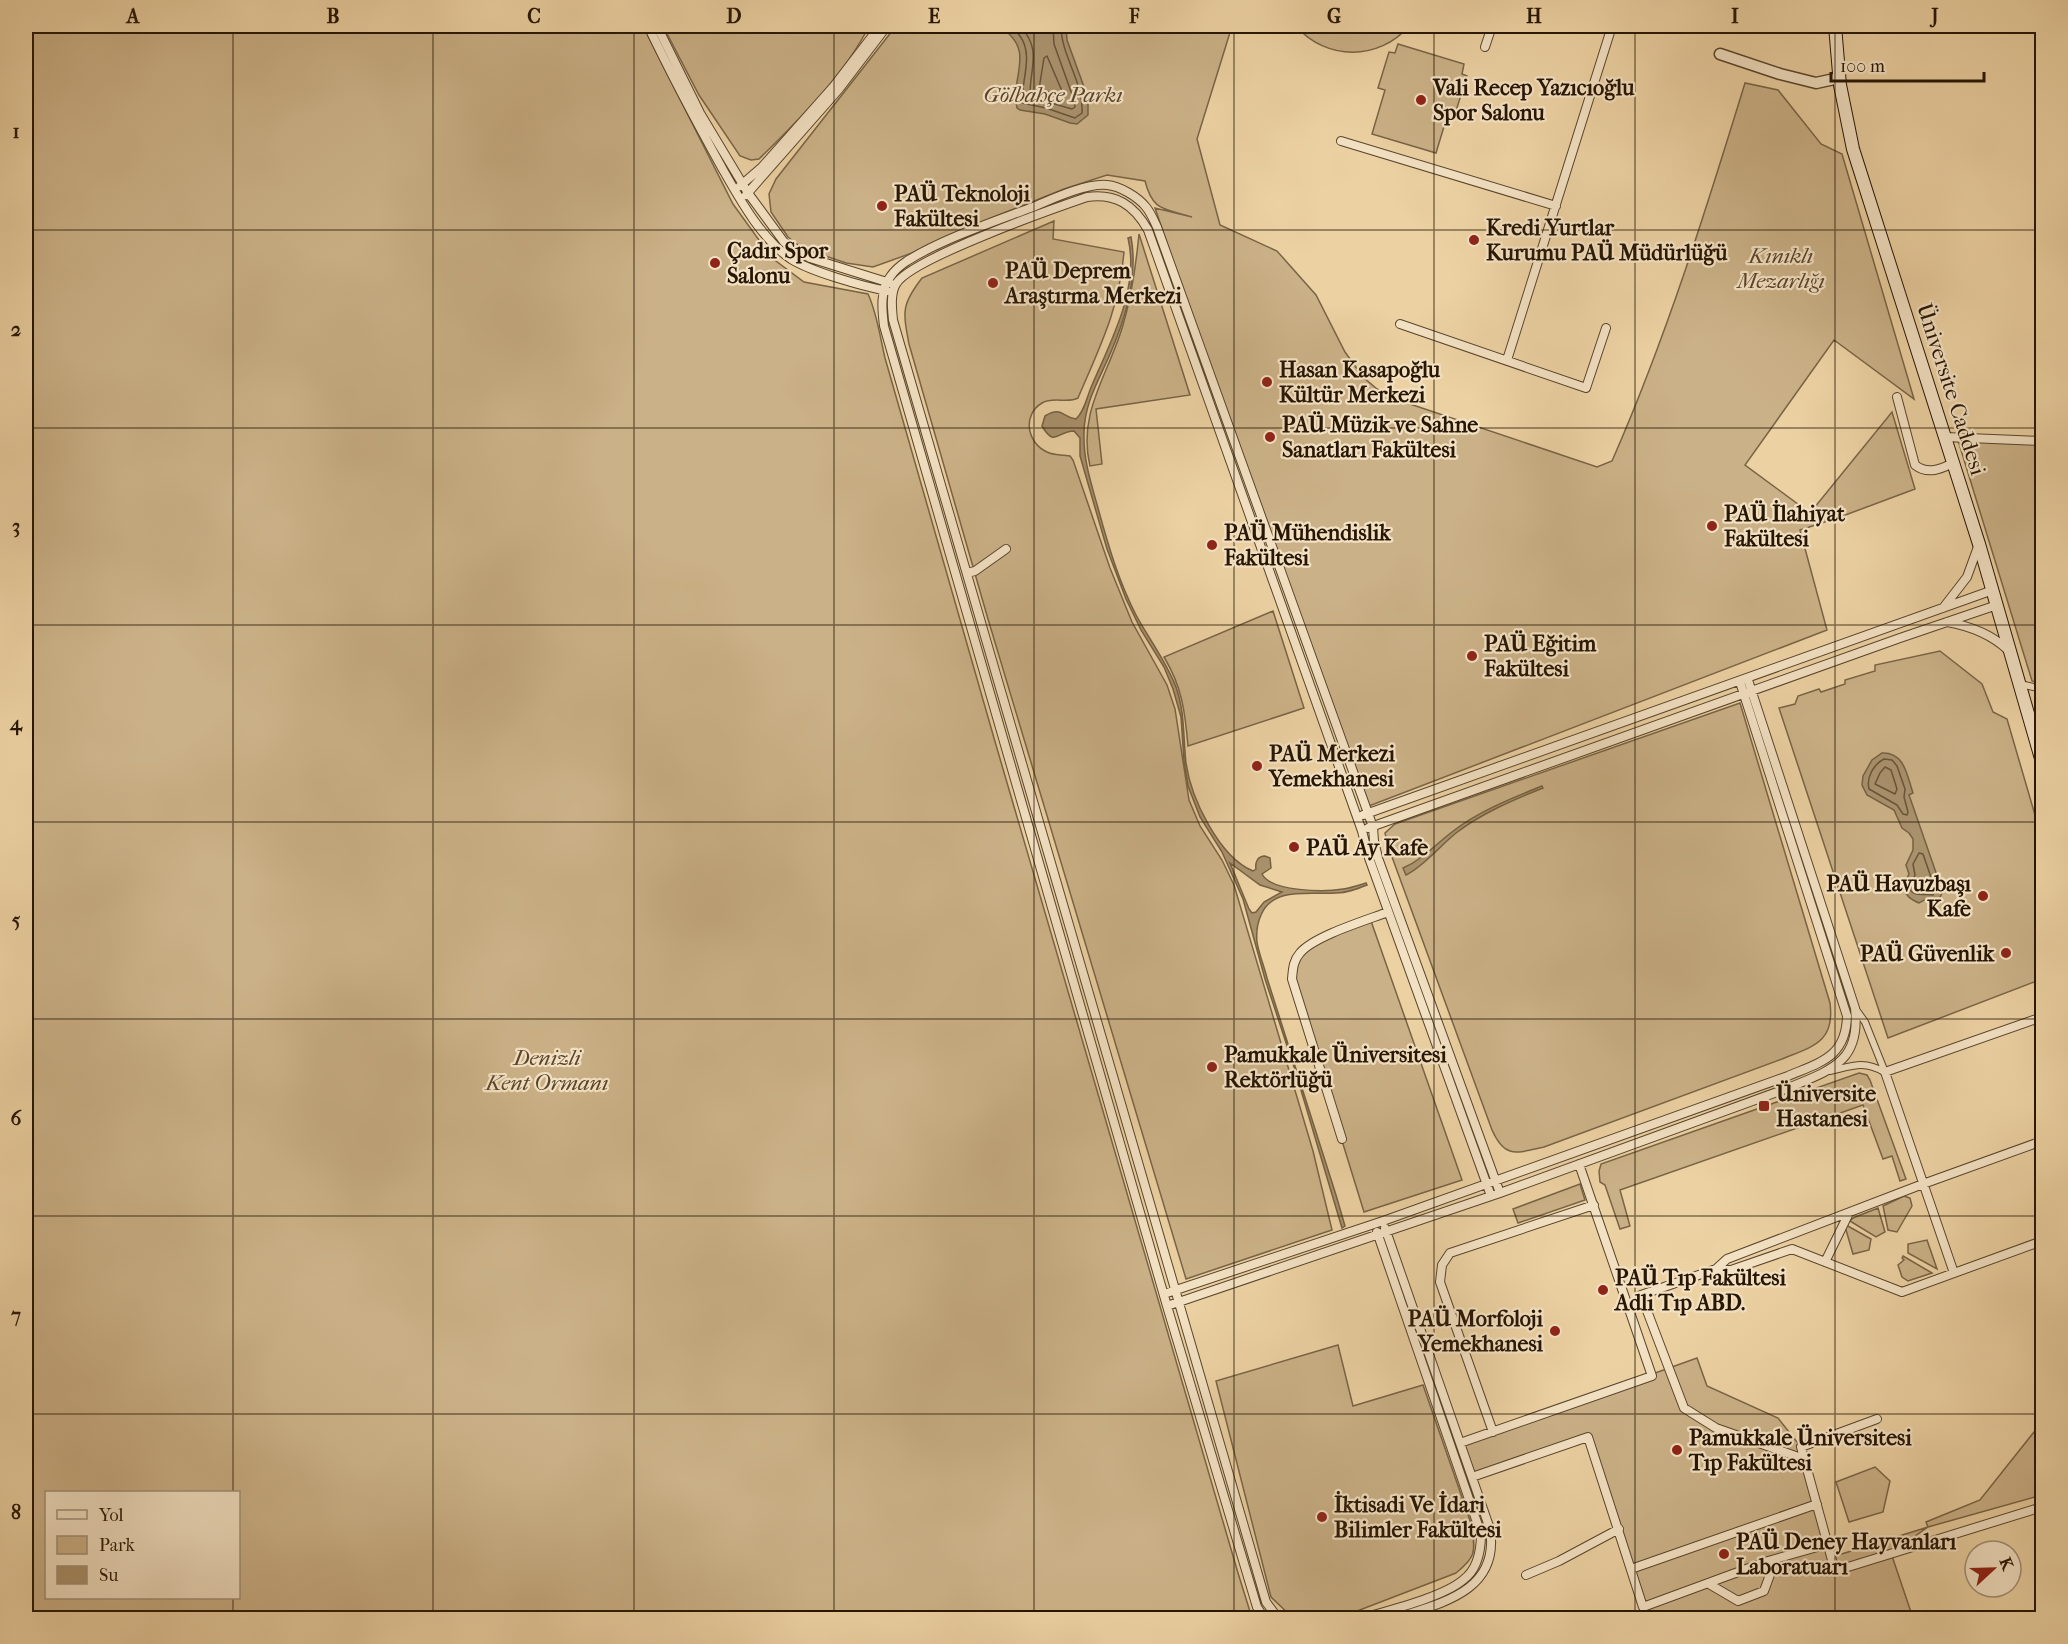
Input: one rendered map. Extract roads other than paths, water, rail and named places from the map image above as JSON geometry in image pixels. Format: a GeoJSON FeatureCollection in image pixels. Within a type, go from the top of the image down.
{"type":"FeatureCollection","features":[{"type":"Feature","properties":{"kind":"main road","name":"Üniversite Caddesi"},"geometry":{"type":"LineString","coordinates":[[1835,26],[1839,78],[1853,149],[1946,437],[2043,762]]}},
{"type":"Feature","properties":{"kind":"street"},"geometry":{"type":"LineString","coordinates":[[648,26],[687,106],[739,187]]}},
{"type":"Feature","properties":{"kind":"street"},"geometry":{"type":"LineString","coordinates":[[657,26],[744,196],[784,242],[797,251],[890,287]]}},
{"type":"Feature","properties":{"kind":"street"},"geometry":{"type":"LineString","coordinates":[[739,187],[762,167],[834,86],[880,26]]}},
{"type":"Feature","properties":{"kind":"street"},"geometry":{"type":"LineString","coordinates":[[744,196],[839,89],[887,26]]}},
{"type":"Feature","properties":{"kind":"street"},"geometry":{"type":"LineString","coordinates":[[1485,47],[1492,26]]}},
{"type":"Feature","properties":{"kind":"street"},"geometry":{"type":"LineString","coordinates":[[1507,360],[1612,26]]}},
{"type":"Feature","properties":{"kind":"street"},"geometry":{"type":"LineString","coordinates":[[1720,54],[1816,83],[1839,78]]}},
{"type":"Feature","properties":{"kind":"street"},"geometry":{"type":"LineString","coordinates":[[1341,141],[1556,206]]}},
{"type":"Feature","properties":{"kind":"street"},"geometry":{"type":"LineString","coordinates":[[1264,1618],[1257,1607],[1167,1306],[884,326],[882,312],[890,287],[905,262],[990,224],[1094,186],[1108,185],[1119,189],[1132,195],[1146,207],[1157,227],[1269,532],[1373,826],[1378,858],[1496,1194]]}},
{"type":"Feature","properties":{"kind":"street"},"geometry":{"type":"LineString","coordinates":[[890,287],[912,269],[995,231],[1087,197],[1102,195],[1116,198],[1140,217],[1148,230],[1223,444],[1258,536],[1362,831],[1388,912],[1492,1182]]}},
{"type":"Feature","properties":{"kind":"street"},"geometry":{"type":"LineString","coordinates":[[890,287],[893,320],[1175,1290],[1266,1602],[1278,1618]]}},
{"type":"Feature","properties":{"kind":"street"},"geometry":{"type":"LineString","coordinates":[[1401,324],[1587,388],[1606,328]]}},
{"type":"Feature","properties":{"kind":"street"},"geometry":{"type":"LineString","coordinates":[[1897,398],[1916,465],[1922,470],[1936,470],[1953,463]]}},
{"type":"Feature","properties":{"kind":"street"},"geometry":{"type":"LineString","coordinates":[[1946,437],[2043,441]]}},
{"type":"Feature","properties":{"kind":"street"},"geometry":{"type":"LineString","coordinates":[[1223,444],[1234,441]]}},
{"type":"Feature","properties":{"kind":"street"},"geometry":{"type":"LineString","coordinates":[[1943,609],[1967,577],[1979,544]]}},
{"type":"Feature","properties":{"kind":"street"},"geometry":{"type":"LineString","coordinates":[[967,573],[975,571],[1006,549]]}},
{"type":"Feature","properties":{"kind":"street"},"geometry":{"type":"LineString","coordinates":[[1357,817],[1556,745],[1744,681],[1993,590]]}},
{"type":"Feature","properties":{"kind":"street"},"geometry":{"type":"LineString","coordinates":[[1362,831],[1997,605]]}},
{"type":"Feature","properties":{"kind":"street"},"geometry":{"type":"LineString","coordinates":[[1947,622],[1973,628],[1996,640],[2011,652]]}},
{"type":"Feature","properties":{"kind":"street"},"geometry":{"type":"LineString","coordinates":[[1744,681],[1855,1008],[1857,1029],[1855,1040],[1849,1051],[1830,1071]]}},
{"type":"Feature","properties":{"kind":"street"},"geometry":{"type":"LineString","coordinates":[[2020,684],[2043,689]]}},
{"type":"Feature","properties":{"kind":"street"},"geometry":{"type":"LineString","coordinates":[[1164,1294],[1379,1222],[1788,1076],[1826,1060],[1839,1047],[1846,1032],[1847,1016],[1748,693]]}},
{"type":"Feature","properties":{"kind":"street"},"geometry":{"type":"LineString","coordinates":[[1342,1138],[1292,979],[1293,964],[1300,952],[1312,943],[1388,912]]}},
{"type":"Feature","properties":{"kind":"street"},"geometry":{"type":"LineString","coordinates":[[1855,1008],[1865,1022],[1885,1072],[1954,1273]]}},
{"type":"Feature","properties":{"kind":"street"},"geometry":{"type":"LineString","coordinates":[[1167,1306],[1496,1194],[1830,1071],[1862,1064],[1873,1065],[1885,1072],[2043,1017]]}},
{"type":"Feature","properties":{"kind":"street"},"geometry":{"type":"LineString","coordinates":[[1716,1269],[1726,1259],[2043,1141]]}},
{"type":"Feature","properties":{"kind":"street"},"geometry":{"type":"LineString","coordinates":[[1460,1443],[1652,1376],[1579,1164]]}},
{"type":"Feature","properties":{"kind":"street"},"geometry":{"type":"LineString","coordinates":[[1493,1432],[1440,1282],[1442,1265],[1450,1253],[1594,1205]]}},
{"type":"Feature","properties":{"kind":"street"},"geometry":{"type":"LineString","coordinates":[[1825,1262],[1849,1212]]}},
{"type":"Feature","properties":{"kind":"street"},"geometry":{"type":"LineString","coordinates":[[1363,1618],[1444,1592],[1464,1580],[1475,1566],[1481,1552],[1482,1534],[1379,1222]]}},
{"type":"Feature","properties":{"kind":"street"},"geometry":{"type":"LineString","coordinates":[[1382,1234],[1460,1443],[1490,1529],[1492,1541],[1489,1562],[1479,1579],[1460,1595],[1396,1618]]}},
{"type":"Feature","properties":{"kind":"street"},"geometry":{"type":"LineString","coordinates":[[1804,1459],[1716,1428],[1684,1408],[1641,1295],[1716,1269],[1731,1270],[1792,1249],[1902,1293],[2043,1241]]}},
{"type":"Feature","properties":{"kind":"street"},"geometry":{"type":"LineString","coordinates":[[1876,1419],[1801,1447],[1836,1571],[2043,1507]]}},
{"type":"Feature","properties":{"kind":"street"},"geometry":{"type":"LineString","coordinates":[[1472,1477],[1588,1437],[1643,1607],[1767,1561],[1828,1544]]}},
{"type":"Feature","properties":{"kind":"street"},"geometry":{"type":"LineString","coordinates":[[1631,1569],[1816,1504]]}},
{"type":"Feature","properties":{"kind":"street"},"geometry":{"type":"LineString","coordinates":[[1527,1575],[1618,1529]]}},
{"type":"Feature","properties":{"kind":"street"},"geometry":{"type":"LineString","coordinates":[[1709,1584],[1738,1601],[1747,1598],[1764,1591],[1771,1572],[1767,1561]]}},
{"type":"Feature","properties":{"kind":"water"},"geometry":{"type":"Polygon","coordinates":[[[1005,26],[1066,26],[1067,40],[1088,98],[1088,115],[1077,124],[1017,108],[1016,86],[1020,56],[1013,38],[1004,30],[1005,26]]]}},
{"type":"Feature","properties":{"kind":"water"},"geometry":{"type":"Polygon","coordinates":[[[1131,237],[1133,266],[1126,310],[1087,411],[1084,433],[1085,452],[1088,471],[1119,576],[1136,615],[1172,677],[1179,696],[1186,763],[1194,793],[1200,809],[1218,840],[1241,864],[1253,871],[1260,857],[1270,858],[1271,868],[1262,874],[1267,880],[1287,887],[1312,890],[1343,889],[1366,883],[1367,885],[1344,892],[1283,896],[1267,906],[1261,915],[1257,931],[1260,956],[1336,1195],[1345,1226],[1342,1228],[1265,979],[1243,899],[1222,852],[1200,817],[1188,786],[1181,717],[1173,689],[1164,667],[1141,630],[1126,599],[1107,549],[1080,456],[1080,438],[1074,431],[1053,437],[1046,433],[1042,426],[1045,416],[1051,413],[1059,412],[1076,419],[1084,408],[1122,314],[1127,295],[1131,257],[1128,238],[1131,237]],[[1230,863],[1252,913],[1256,912],[1264,902],[1282,892],[1260,885],[1230,863]]]}},
{"type":"Feature","properties":{"kind":"water"},"geometry":{"type":"Polygon","coordinates":[[[1882,753],[1896,756],[1907,773],[1913,793],[1909,795],[1941,887],[1942,893],[1937,904],[1926,899],[1919,903],[1906,893],[1903,887],[1909,874],[1906,865],[1913,850],[1913,839],[1902,828],[1894,810],[1867,795],[1862,785],[1863,776],[1872,760],[1882,753]]]}},
{"type":"Feature","properties":{"kind":"water"},"geometry":{"type":"Polygon","coordinates":[[[1542,786],[1543,788],[1476,819],[1450,838],[1419,867],[1406,875],[1403,868],[1423,856],[1462,825],[1495,806],[1542,786]]]}},
{"type":"Feature","properties":{"kind":"place","name":"Vali Recep Yazıcıoğlu Spor Salonu"},"geometry":{"type":"Point","coordinates":[1421,100]}},
{"type":"Feature","properties":{"kind":"place","name":"PAÜ Teknoloji Fakültesi"},"geometry":{"type":"Point","coordinates":[882,206]}},
{"type":"Feature","properties":{"kind":"place","name":"Kredi Yurtlar Kurumu PAÜ Müdürlüğü"},"geometry":{"type":"Point","coordinates":[1474,240]}},
{"type":"Feature","properties":{"kind":"place","name":"Çadır Spor Salonu"},"geometry":{"type":"Point","coordinates":[715,263]}},
{"type":"Feature","properties":{"kind":"place","name":"PAÜ Deprem Araştırma Merkezi"},"geometry":{"type":"Point","coordinates":[993,283]}},
{"type":"Feature","properties":{"kind":"place","name":"Hasan Kasapoğlu Kültür Merkezi"},"geometry":{"type":"Point","coordinates":[1267,382]}},
{"type":"Feature","properties":{"kind":"place","name":"PAÜ Müzik ve Sahne Sanatları Fakültesi"},"geometry":{"type":"Point","coordinates":[1270,437]}},
{"type":"Feature","properties":{"kind":"place","name":"PAÜ İlahiyat Fakültesi"},"geometry":{"type":"Point","coordinates":[1712,526]}},
{"type":"Feature","properties":{"kind":"place","name":"PAÜ Mühendislik Fakültesi"},"geometry":{"type":"Point","coordinates":[1212,545]}},
{"type":"Feature","properties":{"kind":"place","name":"PAÜ Eğitim Fakültesi"},"geometry":{"type":"Point","coordinates":[1472,656]}},
{"type":"Feature","properties":{"kind":"place","name":"PAÜ Merkezi Yemekhanesi"},"geometry":{"type":"Point","coordinates":[1257,766]}},
{"type":"Feature","properties":{"kind":"place","name":"PAÜ Ay Kafe"},"geometry":{"type":"Point","coordinates":[1294,847]}},
{"type":"Feature","properties":{"kind":"place","name":"PAÜ Havuzbaşı Kafe"},"geometry":{"type":"Point","coordinates":[1983,896]}},
{"type":"Feature","properties":{"kind":"place","name":"PAÜ Güvenlik"},"geometry":{"type":"Point","coordinates":[2006,953]}},
{"type":"Feature","properties":{"kind":"place","name":"Pamukkale Üniversitesi Rektörlüğü"},"geometry":{"type":"Point","coordinates":[1212,1067]}},
{"type":"Feature","properties":{"kind":"place","name":"Üniversite Hastanesi"},"geometry":{"type":"Point","coordinates":[1764,1106]}},
{"type":"Feature","properties":{"kind":"place","name":"PAÜ Tıp Fakültesi Adli Tıp ABD."},"geometry":{"type":"Point","coordinates":[1603,1290]}},
{"type":"Feature","properties":{"kind":"place","name":"PAÜ Morfoloji Yemekhanesi"},"geometry":{"type":"Point","coordinates":[1555,1331]}},
{"type":"Feature","properties":{"kind":"place","name":"Pamukkale Üniversitesi Tıp Fakültesi"},"geometry":{"type":"Point","coordinates":[1677,1450]}},
{"type":"Feature","properties":{"kind":"place","name":"İktisadi Ve İdari Bilimler Fakültesi"},"geometry":{"type":"Point","coordinates":[1322,1517]}},
{"type":"Feature","properties":{"kind":"place","name":"PAÜ Deney Hayvanları Laboratuarı"},"geometry":{"type":"Point","coordinates":[1724,1554]}},
{"type":"Feature","properties":{"kind":"park label","name":"Gölbahçe Parkı"},"geometry":{"type":"Point","coordinates":[1053,94]}},
{"type":"Feature","properties":{"kind":"park label","name":"Kınıklı Mezarlığı"},"geometry":{"type":"Point","coordinates":[1781,268]}},
{"type":"Feature","properties":{"kind":"park label","name":"Denizli Kent Ormanı"},"geometry":{"type":"Point","coordinates":[547,1070]}}]}
